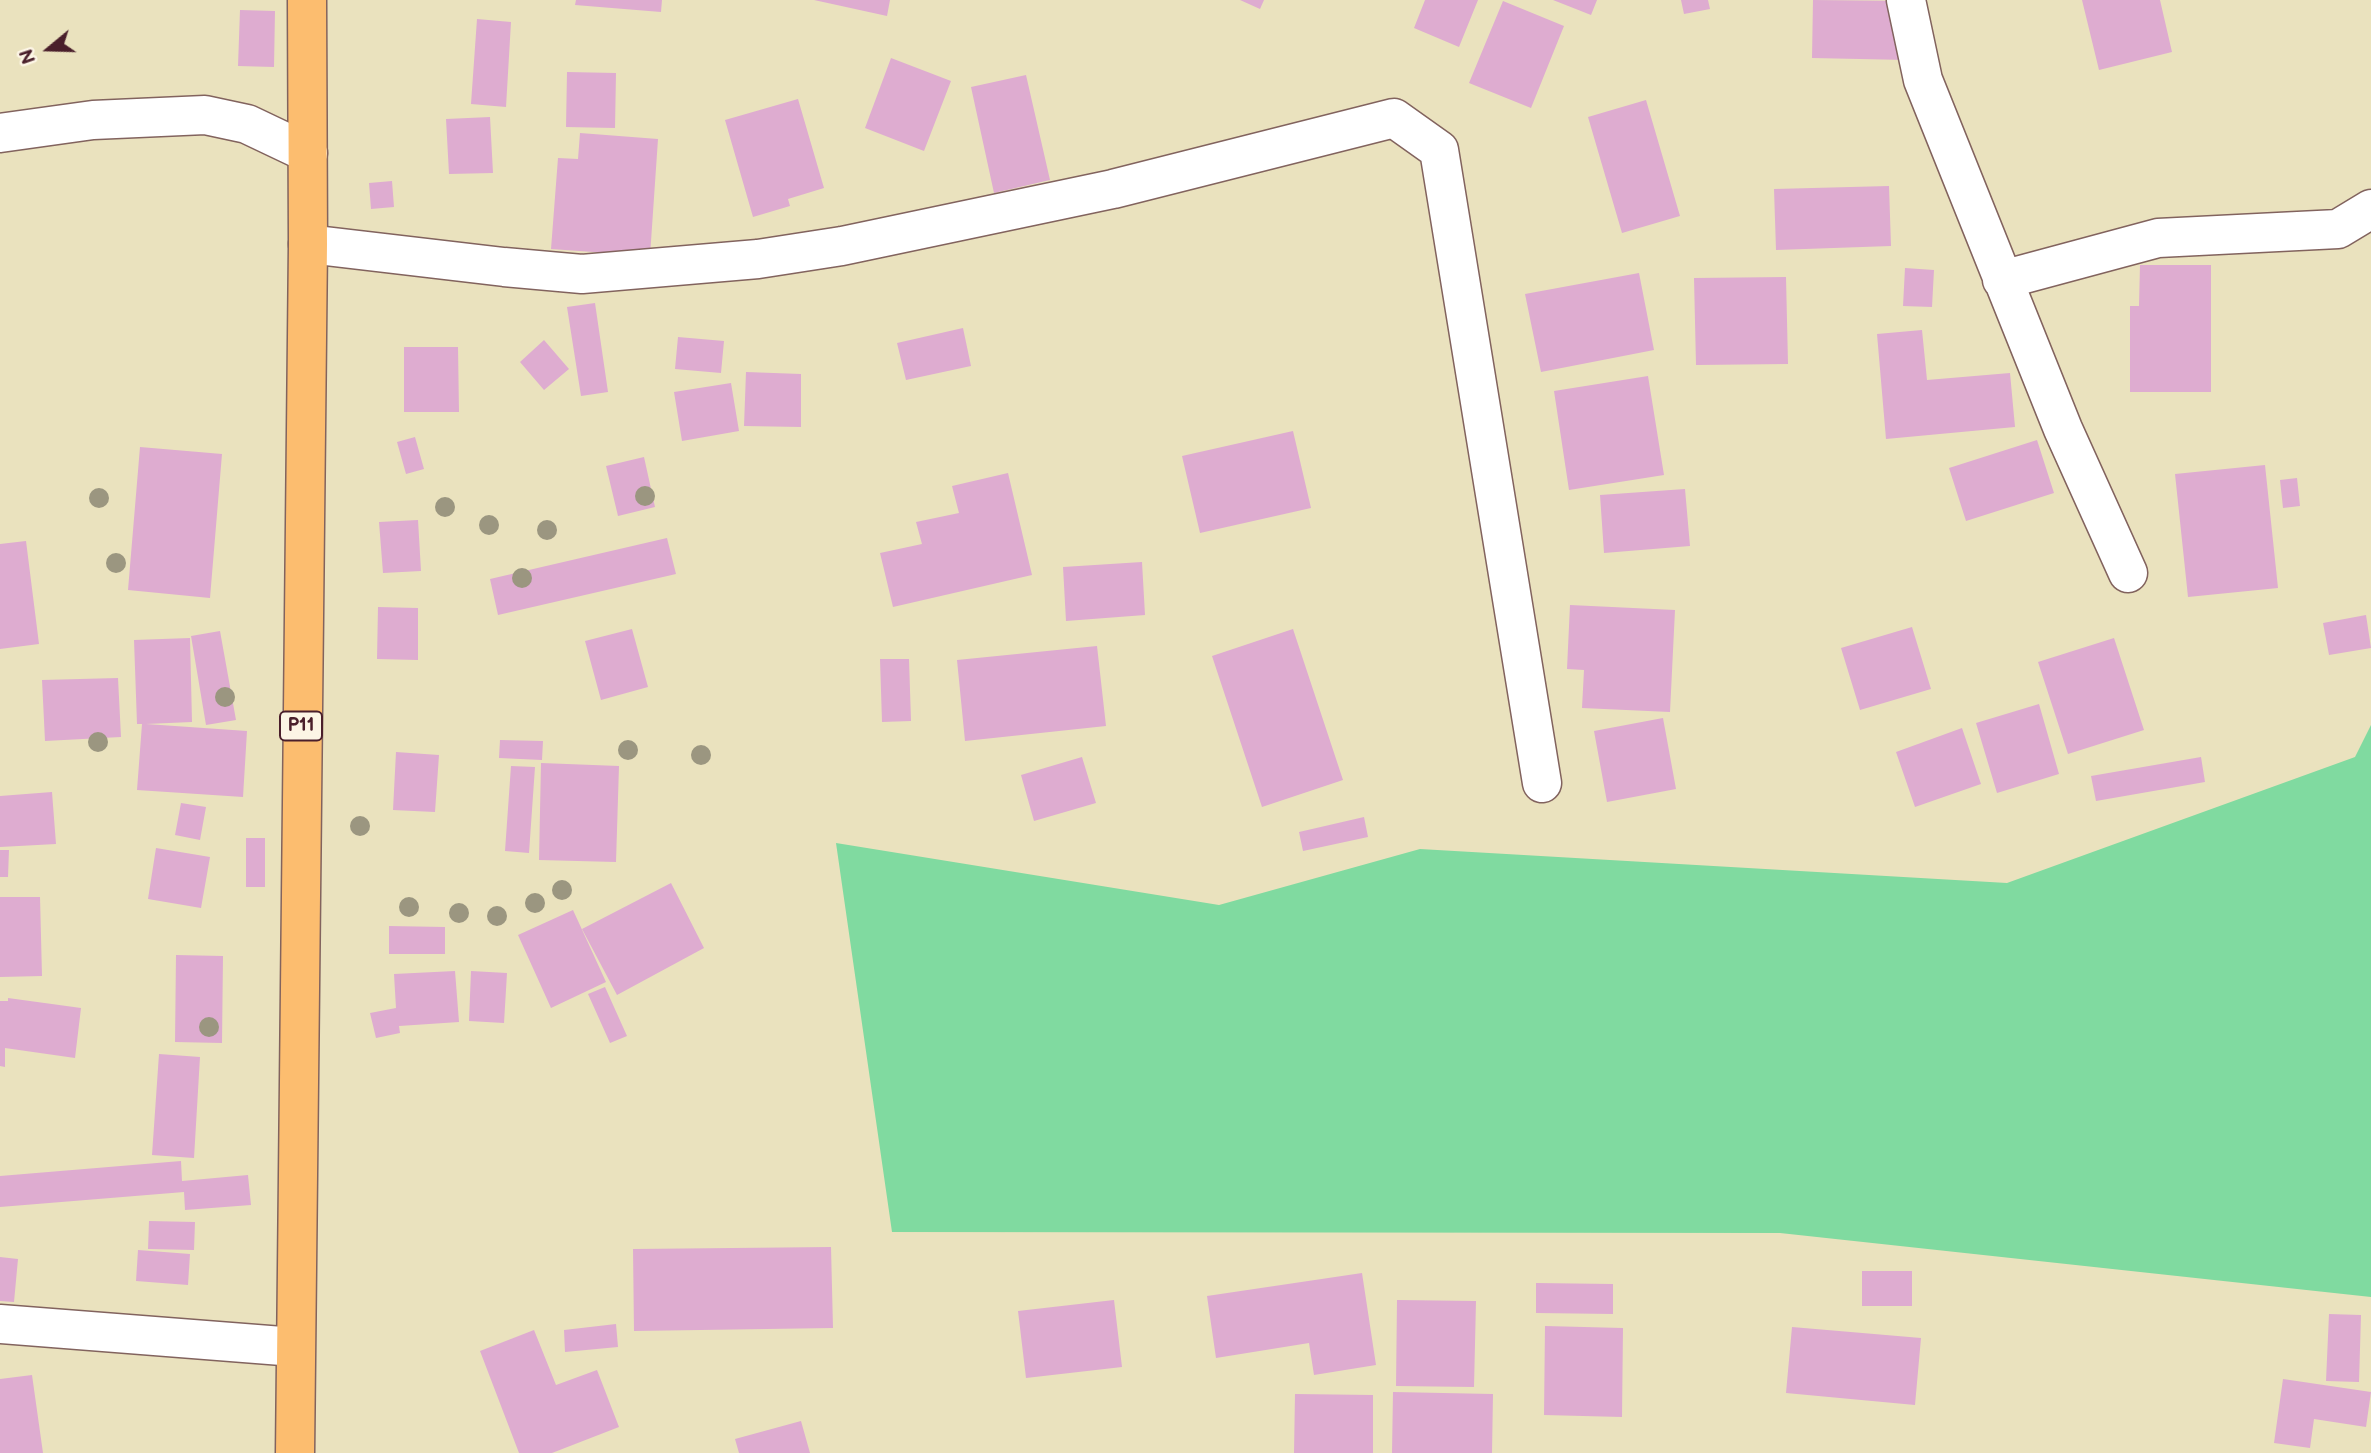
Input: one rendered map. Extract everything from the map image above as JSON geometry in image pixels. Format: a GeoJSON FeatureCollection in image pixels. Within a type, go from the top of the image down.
{"type":"FeatureCollection","features":[{"type":"Feature","properties":{"kind":"main road","name":"P11"},"geometry":{"type":"LineString","coordinates":[[295,1453],[308,244],[307,0]]}},
{"type":"Feature","properties":{"kind":"street"},"geometry":{"type":"LineString","coordinates":[[1906,0],[1923,80],[2063,429],[2128,573]]}},
{"type":"Feature","properties":{"kind":"street"},"geometry":{"type":"LineString","coordinates":[[0,132],[93,120],[205,115],[247,124],[308,153]]}},
{"type":"Feature","properties":{"kind":"street"},"geometry":{"type":"LineString","coordinates":[[308,244],[582,274],[758,259],[842,246],[1112,188],[1394,118],[1439,150],[1542,783]]}},
{"type":"Feature","properties":{"kind":"street"},"geometry":{"type":"LineString","coordinates":[[2002,280],[2158,238],[2339,229],[2371,209]]}},
{"type":"Feature","properties":{"kind":"street"},"geometry":{"type":"LineString","coordinates":[[0,1325],[295,1347]]}},
{"type":"Feature","properties":{"kind":"green space"},"geometry":{"type":"Polygon","coordinates":[[[2371,725],[2371,1297],[1780,1233],[892,1232],[836,843],[1219,905],[1420,849],[2007,883],[2355,757],[2371,725]]]}},
{"type":"Feature","properties":{"kind":"building"},"geometry":{"type":"Polygon","coordinates":[[[576,0],[662,0],[661,12],[575,5],[576,0]]]}},
{"type":"Feature","properties":{"kind":"building"},"geometry":{"type":"Polygon","coordinates":[[[814,0],[890,0],[887,16],[814,0]]]}},
{"type":"Feature","properties":{"kind":"building"},"geometry":{"type":"Polygon","coordinates":[[[1240,0],[1264,0],[1260,9],[1240,0]]]}},
{"type":"Feature","properties":{"kind":"building"},"geometry":{"type":"Polygon","coordinates":[[[1425,0],[1478,0],[1459,47],[1414,28],[1425,0]]]}},
{"type":"Feature","properties":{"kind":"building"},"geometry":{"type":"Polygon","coordinates":[[[1553,0],[1597,0],[1591,15],[1553,0]]]}},
{"type":"Feature","properties":{"kind":"building"},"geometry":{"type":"Polygon","coordinates":[[[1681,0],[1708,0],[1710,9],[1684,14],[1681,0]]]}},
{"type":"Feature","properties":{"kind":"building"},"geometry":{"type":"Polygon","coordinates":[[[1813,0],[1908,1],[1907,60],[1812,58],[1813,0]]]}},
{"type":"Feature","properties":{"kind":"building"},"geometry":{"type":"Polygon","coordinates":[[[2082,0],[2160,0],[2172,52],[2099,70],[2082,0]]]}},
{"type":"Feature","properties":{"kind":"building"},"geometry":{"type":"Polygon","coordinates":[[[1503,1],[1564,26],[1531,108],[1469,83],[1503,1]]]}},
{"type":"Feature","properties":{"kind":"building"},"geometry":{"type":"Polygon","coordinates":[[[240,10],[275,11],[274,67],[238,66],[240,10]]]}},
{"type":"Feature","properties":{"kind":"building"},"geometry":{"type":"Polygon","coordinates":[[[477,19],[511,22],[506,107],[471,104],[477,19]]]}},
{"type":"Feature","properties":{"kind":"building"},"geometry":{"type":"Polygon","coordinates":[[[891,58],[951,81],[924,151],[865,128],[891,58]]]}},
{"type":"Feature","properties":{"kind":"building"},"geometry":{"type":"Polygon","coordinates":[[[567,72],[616,73],[615,128],[566,127],[567,72]]]}},
{"type":"Feature","properties":{"kind":"building"},"geometry":{"type":"Polygon","coordinates":[[[1026,75],[1050,180],[994,193],[971,87],[1026,75]]]}},
{"type":"Feature","properties":{"kind":"building"},"geometry":{"type":"Polygon","coordinates":[[[798,99],[824,188],[788,199],[790,206],[753,217],[725,120],[798,99]]]}},
{"type":"Feature","properties":{"kind":"building"},"geometry":{"type":"Polygon","coordinates":[[[1646,100],[1680,216],[1622,233],[1588,117],[1646,100]]]}},
{"type":"Feature","properties":{"kind":"building"},"geometry":{"type":"Polygon","coordinates":[[[490,117],[493,173],[449,174],[446,119],[490,117]]]}},
{"type":"Feature","properties":{"kind":"building"},"geometry":{"type":"Polygon","coordinates":[[[580,133],[658,139],[650,256],[551,249],[558,158],[578,159],[580,133]]]}},
{"type":"Feature","properties":{"kind":"building"},"geometry":{"type":"Polygon","coordinates":[[[392,181],[394,207],[371,209],[369,183],[392,181]]]}},
{"type":"Feature","properties":{"kind":"building"},"geometry":{"type":"Polygon","coordinates":[[[1889,186],[1891,246],[1776,250],[1774,189],[1889,186]]]}},
{"type":"Feature","properties":{"kind":"building"},"geometry":{"type":"Polygon","coordinates":[[[2140,265],[2211,265],[2211,392],[2130,392],[2130,306],[2139,306],[2140,265]]]}},
{"type":"Feature","properties":{"kind":"building"},"geometry":{"type":"Polygon","coordinates":[[[1905,268],[1934,270],[1932,307],[1903,306],[1905,268]]]}},
{"type":"Feature","properties":{"kind":"building"},"geometry":{"type":"Polygon","coordinates":[[[1639,273],[1654,350],[1541,372],[1525,294],[1639,273]]]}},
{"type":"Feature","properties":{"kind":"building"},"geometry":{"type":"Polygon","coordinates":[[[1786,277],[1788,364],[1696,365],[1694,278],[1786,277]]]}},
{"type":"Feature","properties":{"kind":"building"},"geometry":{"type":"Polygon","coordinates":[[[595,303],[608,392],[581,396],[567,307],[595,303]]]}},
{"type":"Feature","properties":{"kind":"building"},"geometry":{"type":"Polygon","coordinates":[[[963,328],[971,366],[906,380],[897,343],[963,328]]]}},
{"type":"Feature","properties":{"kind":"building"},"geometry":{"type":"Polygon","coordinates":[[[1922,330],[1927,380],[2010,373],[2015,427],[1886,439],[1877,334],[1922,330]]]}},
{"type":"Feature","properties":{"kind":"building"},"geometry":{"type":"Polygon","coordinates":[[[678,337],[724,341],[721,373],[675,369],[678,337]]]}},
{"type":"Feature","properties":{"kind":"building"},"geometry":{"type":"Polygon","coordinates":[[[544,340],[569,369],[544,390],[520,362],[544,340]]]}},
{"type":"Feature","properties":{"kind":"building"},"geometry":{"type":"Polygon","coordinates":[[[404,347],[458,347],[459,412],[404,412],[404,347]]]}},
{"type":"Feature","properties":{"kind":"building"},"geometry":{"type":"Polygon","coordinates":[[[746,372],[801,374],[801,427],[744,426],[746,372]]]}},
{"type":"Feature","properties":{"kind":"building"},"geometry":{"type":"Polygon","coordinates":[[[1648,376],[1664,475],[1569,490],[1554,391],[1648,376]]]}},
{"type":"Feature","properties":{"kind":"building"},"geometry":{"type":"Polygon","coordinates":[[[731,383],[739,431],[682,441],[674,392],[731,383]]]}},
{"type":"Feature","properties":{"kind":"building"},"geometry":{"type":"Polygon","coordinates":[[[1293,431],[1311,508],[1200,533],[1182,456],[1293,431]]]}},
{"type":"Feature","properties":{"kind":"building"},"geometry":{"type":"Polygon","coordinates":[[[415,437],[424,469],[406,474],[397,442],[415,437]]]}},
{"type":"Feature","properties":{"kind":"building"},"geometry":{"type":"Polygon","coordinates":[[[2037,440],[2054,493],[1966,521],[1949,468],[2037,440]]]}},
{"type":"Feature","properties":{"kind":"building"},"geometry":{"type":"Polygon","coordinates":[[[140,447],[222,454],[210,598],[128,590],[140,447]]]}},
{"type":"Feature","properties":{"kind":"building"},"geometry":{"type":"Polygon","coordinates":[[[644,457],[655,507],[618,516],[606,466],[644,457]]]}},
{"type":"Feature","properties":{"kind":"building"},"geometry":{"type":"Polygon","coordinates":[[[2265,465],[2278,588],[2188,597],[2175,474],[2265,465]]]}},
{"type":"Feature","properties":{"kind":"building"},"geometry":{"type":"Polygon","coordinates":[[[1008,473],[1032,575],[893,607],[880,553],[922,544],[916,522],[959,513],[952,486],[1008,473]]]}},
{"type":"Feature","properties":{"kind":"building"},"geometry":{"type":"Polygon","coordinates":[[[2297,478],[2300,506],[2283,508],[2280,480],[2297,478]]]}},
{"type":"Feature","properties":{"kind":"building"},"geometry":{"type":"Polygon","coordinates":[[[1685,489],[1690,546],[1604,553],[1600,495],[1685,489]]]}},
{"type":"Feature","properties":{"kind":"building"},"geometry":{"type":"Polygon","coordinates":[[[418,520],[421,571],[383,573],[379,522],[418,520]]]}},
{"type":"Feature","properties":{"kind":"building"},"geometry":{"type":"Polygon","coordinates":[[[667,538],[676,574],[498,615],[490,579],[667,538]]]}},
{"type":"Feature","properties":{"kind":"building"},"geometry":{"type":"Polygon","coordinates":[[[26,541],[39,644],[0,649],[0,544],[26,541]]]}},
{"type":"Feature","properties":{"kind":"building"},"geometry":{"type":"Polygon","coordinates":[[[1142,562],[1145,615],[1066,621],[1063,567],[1142,562]]]}},
{"type":"Feature","properties":{"kind":"building"},"geometry":{"type":"Polygon","coordinates":[[[1570,605],[1675,610],[1670,712],[1582,708],[1584,670],[1567,669],[1570,605]]]}},
{"type":"Feature","properties":{"kind":"building"},"geometry":{"type":"Polygon","coordinates":[[[378,607],[418,608],[418,660],[377,659],[378,607]]]}},
{"type":"Feature","properties":{"kind":"building"},"geometry":{"type":"Polygon","coordinates":[[[2366,615],[2371,648],[2329,655],[2323,623],[2366,615]]]}},
{"type":"Feature","properties":{"kind":"building"},"geometry":{"type":"Polygon","coordinates":[[[1912,627],[1931,689],[1860,710],[1841,648],[1912,627]]]}},
{"type":"Feature","properties":{"kind":"building"},"geometry":{"type":"Polygon","coordinates":[[[632,629],[648,687],[601,700],[585,641],[632,629]]]}},
{"type":"Feature","properties":{"kind":"building"},"geometry":{"type":"Polygon","coordinates":[[[1293,629],[1343,780],[1262,807],[1212,656],[1293,629]]]}},
{"type":"Feature","properties":{"kind":"building"},"geometry":{"type":"Polygon","coordinates":[[[220,631],[236,720],[206,725],[191,636],[220,631]]]}},
{"type":"Feature","properties":{"kind":"building"},"geometry":{"type":"Polygon","coordinates":[[[190,638],[192,722],[146,724],[247,731],[243,797],[137,790],[142,724],[137,724],[134,640],[190,638]]]}},
{"type":"Feature","properties":{"kind":"building"},"geometry":{"type":"Polygon","coordinates":[[[2114,638],[2144,730],[2068,754],[2038,662],[2114,638]]]}},
{"type":"Feature","properties":{"kind":"building"},"geometry":{"type":"Polygon","coordinates":[[[1097,646],[1106,726],[965,741],[957,660],[1097,646]]]}},
{"type":"Feature","properties":{"kind":"building"},"geometry":{"type":"Polygon","coordinates":[[[880,659],[909,659],[911,721],[882,722],[880,659]]]}},
{"type":"Feature","properties":{"kind":"building"},"geometry":{"type":"Polygon","coordinates":[[[118,678],[121,737],[45,741],[42,680],[118,678]]]}},
{"type":"Feature","properties":{"kind":"building"},"geometry":{"type":"Polygon","coordinates":[[[2039,704],[2059,774],[1997,793],[1976,723],[2039,704]]]}},
{"type":"Feature","properties":{"kind":"building"},"geometry":{"type":"Polygon","coordinates":[[[1663,718],[1676,789],[1607,802],[1594,731],[1663,718]]]}},
{"type":"Feature","properties":{"kind":"building"},"geometry":{"type":"Polygon","coordinates":[[[1962,728],[1981,784],[1915,807],[1896,752],[1962,728]]]}},
{"type":"Feature","properties":{"kind":"building"},"geometry":{"type":"Polygon","coordinates":[[[500,740],[543,741],[542,760],[499,758],[500,740]]]}},
{"type":"Feature","properties":{"kind":"building"},"geometry":{"type":"Polygon","coordinates":[[[396,752],[439,755],[435,812],[393,810],[396,752]]]}},
{"type":"Feature","properties":{"kind":"building"},"geometry":{"type":"Polygon","coordinates":[[[1082,757],[1096,803],[1034,821],[1021,775],[1082,757]]]}},
{"type":"Feature","properties":{"kind":"building"},"geometry":{"type":"Polygon","coordinates":[[[2201,757],[2205,782],[2096,801],[2091,776],[2201,757]]]}},
{"type":"Feature","properties":{"kind":"building"},"geometry":{"type":"Polygon","coordinates":[[[541,763],[619,766],[616,862],[539,860],[541,763]]]}},
{"type":"Feature","properties":{"kind":"building"},"geometry":{"type":"Polygon","coordinates":[[[511,766],[535,767],[529,853],[505,851],[511,766]]]}},
{"type":"Feature","properties":{"kind":"building"},"geometry":{"type":"Polygon","coordinates":[[[52,792],[56,844],[0,847],[0,796],[52,792]]]}},
{"type":"Feature","properties":{"kind":"building"},"geometry":{"type":"Polygon","coordinates":[[[181,803],[206,807],[200,840],[175,835],[181,803]]]}},
{"type":"Feature","properties":{"kind":"building"},"geometry":{"type":"Polygon","coordinates":[[[1364,817],[1368,837],[1303,851],[1299,832],[1364,817]]]}},
{"type":"Feature","properties":{"kind":"building"},"geometry":{"type":"Polygon","coordinates":[[[246,838],[265,838],[265,887],[246,887],[246,838]]]}},
{"type":"Feature","properties":{"kind":"building"},"geometry":{"type":"Polygon","coordinates":[[[156,848],[210,857],[201,908],[148,899],[156,848]]]}},
{"type":"Feature","properties":{"kind":"building"},"geometry":{"type":"Polygon","coordinates":[[[0,850],[9,850],[8,877],[0,877],[0,850]]]}},
{"type":"Feature","properties":{"kind":"building"},"geometry":{"type":"Polygon","coordinates":[[[671,883],[704,948],[617,995],[582,929],[671,883]]]}},
{"type":"Feature","properties":{"kind":"building"},"geometry":{"type":"Polygon","coordinates":[[[0,897],[40,897],[42,976],[0,977],[0,897]]]}},
{"type":"Feature","properties":{"kind":"building"},"geometry":{"type":"Polygon","coordinates":[[[573,910],[606,982],[551,1008],[518,935],[573,910]]]}},
{"type":"Feature","properties":{"kind":"building"},"geometry":{"type":"Polygon","coordinates":[[[389,926],[445,927],[445,954],[389,954],[389,926]]]}},
{"type":"Feature","properties":{"kind":"building"},"geometry":{"type":"Polygon","coordinates":[[[176,955],[223,956],[222,1043],[175,1042],[176,955]]]}},
{"type":"Feature","properties":{"kind":"building"},"geometry":{"type":"Polygon","coordinates":[[[455,971],[459,1022],[399,1026],[400,1033],[376,1038],[370,1013],[396,1008],[394,974],[455,971]]]}},
{"type":"Feature","properties":{"kind":"building"},"geometry":{"type":"Polygon","coordinates":[[[471,971],[507,973],[504,1023],[469,1021],[471,971]]]}},
{"type":"Feature","properties":{"kind":"building"},"geometry":{"type":"Polygon","coordinates":[[[605,987],[627,1036],[610,1043],[588,994],[605,987]]]}},
{"type":"Feature","properties":{"kind":"building"},"geometry":{"type":"Polygon","coordinates":[[[8,998],[81,1008],[75,1058],[5,1048],[5,1067],[0,1066],[0,1001],[8,1001],[8,998]]]}},
{"type":"Feature","properties":{"kind":"building"},"geometry":{"type":"Polygon","coordinates":[[[159,1054],[200,1057],[194,1158],[152,1155],[159,1054]]]}},
{"type":"Feature","properties":{"kind":"building"},"geometry":{"type":"Polygon","coordinates":[[[181,1161],[182,1181],[248,1175],[251,1205],[185,1210],[184,1192],[0,1207],[0,1176],[181,1161]]]}},
{"type":"Feature","properties":{"kind":"building"},"geometry":{"type":"Polygon","coordinates":[[[149,1221],[195,1222],[194,1250],[148,1249],[149,1221]]]}},
{"type":"Feature","properties":{"kind":"building"},"geometry":{"type":"Polygon","coordinates":[[[831,1247],[833,1328],[634,1331],[633,1249],[831,1247]]]}},
{"type":"Feature","properties":{"kind":"building"},"geometry":{"type":"Polygon","coordinates":[[[138,1250],[190,1254],[188,1285],[136,1281],[138,1250]]]}},
{"type":"Feature","properties":{"kind":"building"},"geometry":{"type":"Polygon","coordinates":[[[0,1257],[18,1259],[14,1302],[0,1301],[0,1257]]]}},
{"type":"Feature","properties":{"kind":"building"},"geometry":{"type":"Polygon","coordinates":[[[1862,1271],[1912,1271],[1912,1306],[1862,1306],[1862,1271]]]}},
{"type":"Feature","properties":{"kind":"building"},"geometry":{"type":"Polygon","coordinates":[[[1362,1273],[1376,1365],[1314,1375],[1309,1343],[1216,1358],[1207,1296],[1362,1273]]]}},
{"type":"Feature","properties":{"kind":"building"},"geometry":{"type":"Polygon","coordinates":[[[1536,1283],[1613,1284],[1613,1314],[1536,1313],[1536,1283]]]}},
{"type":"Feature","properties":{"kind":"building"},"geometry":{"type":"Polygon","coordinates":[[[1114,1300],[1122,1367],[1026,1378],[1018,1311],[1114,1300]]]}},
{"type":"Feature","properties":{"kind":"building"},"geometry":{"type":"Polygon","coordinates":[[[1397,1300],[1476,1301],[1474,1387],[1396,1386],[1397,1300]]]}},
{"type":"Feature","properties":{"kind":"building"},"geometry":{"type":"Polygon","coordinates":[[[2329,1314],[2361,1315],[2359,1382],[2326,1381],[2329,1314]]]}},
{"type":"Feature","properties":{"kind":"building"},"geometry":{"type":"Polygon","coordinates":[[[616,1324],[618,1347],[565,1352],[564,1330],[616,1324]]]}},
{"type":"Feature","properties":{"kind":"building"},"geometry":{"type":"Polygon","coordinates":[[[1545,1326],[1623,1328],[1622,1417],[1544,1415],[1545,1326]]]}},
{"type":"Feature","properties":{"kind":"building"},"geometry":{"type":"Polygon","coordinates":[[[1792,1327],[1921,1338],[1915,1405],[1786,1393],[1792,1327]]]}},
{"type":"Feature","properties":{"kind":"building"},"geometry":{"type":"Polygon","coordinates":[[[534,1330],[556,1385],[597,1370],[619,1427],[552,1453],[519,1453],[480,1351],[534,1330]]]}},
{"type":"Feature","properties":{"kind":"building"},"geometry":{"type":"Polygon","coordinates":[[[32,1375],[43,1453],[0,1453],[0,1379],[32,1375]]]}},
{"type":"Feature","properties":{"kind":"building"},"geometry":{"type":"Polygon","coordinates":[[[2283,1379],[2371,1392],[2366,1427],[2314,1419],[2310,1448],[2274,1443],[2283,1379]]]}},
{"type":"Feature","properties":{"kind":"building"},"geometry":{"type":"Polygon","coordinates":[[[1393,1392],[1493,1394],[1492,1453],[1392,1453],[1393,1392]]]}},
{"type":"Feature","properties":{"kind":"building"},"geometry":{"type":"Polygon","coordinates":[[[1295,1394],[1373,1395],[1373,1453],[1294,1453],[1295,1394]]]}},
{"type":"Feature","properties":{"kind":"building"},"geometry":{"type":"Polygon","coordinates":[[[801,1421],[810,1453],[739,1453],[735,1439],[801,1421]]]}}]}
